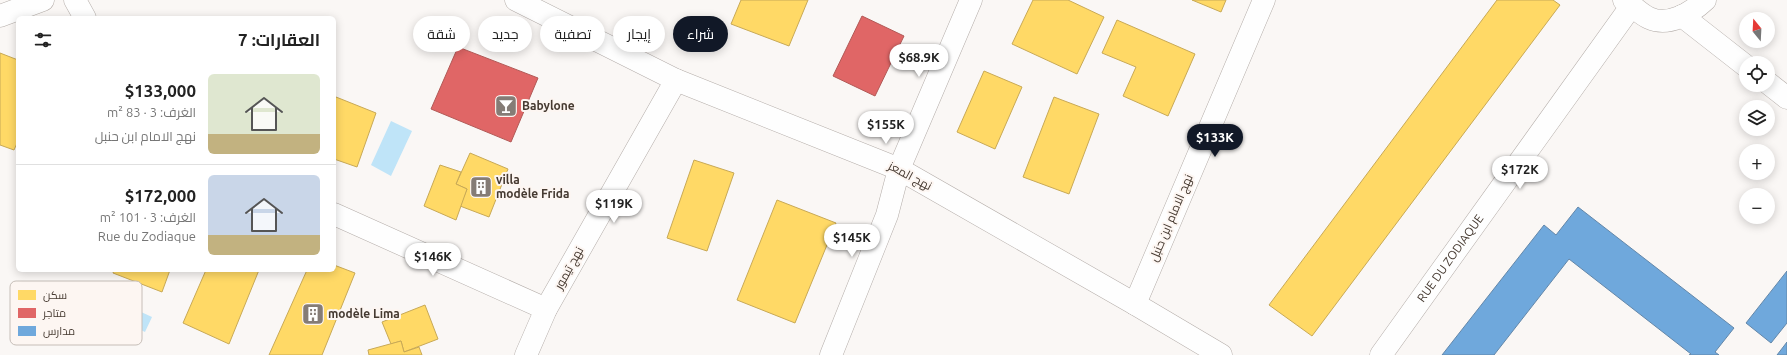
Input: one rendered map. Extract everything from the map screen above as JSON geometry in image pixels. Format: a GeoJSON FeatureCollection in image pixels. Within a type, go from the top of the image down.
{"type":"FeatureCollection","features":[{"type":"Feature","properties":{"kind":"street"},"geometry":{"type":"LineString","coordinates":[[0,16],[43,0]]}},
{"type":"Feature","properties":{"kind":"street"},"geometry":{"type":"LineString","coordinates":[[74,0],[84,16]]}},
{"type":"Feature","properties":{"kind":"street","name":"نهج المعز"},"geometry":{"type":"LineString","coordinates":[[516,0],[676,80],[899,168],[1221,355]]}},
{"type":"Feature","properties":{"kind":"street"},"geometry":{"type":"LineString","coordinates":[[831,355],[888,215],[899,168],[972,0]]}},
{"type":"Feature","properties":{"kind":"street","name":"نهج الامام ابن حنبل"},"geometry":{"type":"LineString","coordinates":[[1135,304],[1264,0]]}},
{"type":"Feature","properties":{"kind":"street","name":"RUE DU ZODIAQUE"},"geometry":{"type":"LineString","coordinates":[[1381,355],[1628,3],[1650,18],[1668,21],[1682,16],[1705,0]]}},
{"type":"Feature","properties":{"kind":"street"},"geometry":{"type":"LineString","coordinates":[[1682,16],[1739,61]]}},
{"type":"Feature","properties":{"kind":"street","name":"نهج تيمور"},"geometry":{"type":"LineString","coordinates":[[526,355],[546,309],[676,80]]}},
{"type":"Feature","properties":{"kind":"street"},"geometry":{"type":"LineString","coordinates":[[1775,89],[1787,98]]}},
{"type":"Feature","properties":{"kind":"street"},"geometry":{"type":"LineString","coordinates":[[336,215],[546,309]]}},
{"type":"Feature","properties":{"kind":"water"},"geometry":{"type":"Polygon","coordinates":[[[391,121],[412,131],[391,176],[371,165],[391,121]]]}},
{"type":"Feature","properties":{"kind":"water"},"geometry":{"type":"Polygon","coordinates":[[[142,312],[152,317],[145,332],[142,331],[142,312]]]}},
{"type":"Feature","properties":{"kind":"building: سكن"},"geometry":{"type":"Polygon","coordinates":[[[741,0],[808,0],[789,46],[731,24],[741,0]]]}},
{"type":"Feature","properties":{"kind":"building: سكن"},"geometry":{"type":"Polygon","coordinates":[[[1033,0],[1068,0],[1104,17],[1077,74],[1012,44],[1033,0]]]}},
{"type":"Feature","properties":{"kind":"building: سكن"},"geometry":{"type":"Polygon","coordinates":[[[1192,0],[1226,0],[1221,12],[1192,0]]]}},
{"type":"Feature","properties":{"kind":"building: سكن"},"geometry":{"type":"Polygon","coordinates":[[[1497,0],[1553,0],[1560,5],[1312,336],[1269,305],[1497,0]]]}},
{"type":"Feature","properties":{"kind":"building: سكن"},"geometry":{"type":"Polygon","coordinates":[[[1117,20],[1195,54],[1168,116],[1123,96],[1136,67],[1102,53],[1117,20]]]}},
{"type":"Feature","properties":{"kind":"building: سكن"},"geometry":{"type":"Polygon","coordinates":[[[0,53],[16,59],[16,146],[14,150],[0,145],[0,53]]]}},
{"type":"Feature","properties":{"kind":"building: سكن"},"geometry":{"type":"Polygon","coordinates":[[[984,71],[1022,87],[995,149],[957,132],[984,71]]]}},
{"type":"Feature","properties":{"kind":"building: سكن"},"geometry":{"type":"Polygon","coordinates":[[[336,97],[376,113],[357,167],[336,160],[336,97]]]}},
{"type":"Feature","properties":{"kind":"building: سكن"},"geometry":{"type":"Polygon","coordinates":[[[1054,97],[1099,114],[1069,194],[1023,177],[1054,97]]]}},
{"type":"Feature","properties":{"kind":"building: سكن","name":"villa modèle Frida"},"geometry":{"type":"Polygon","coordinates":[[[470,153],[508,169],[489,217],[460,206],[467,189],[456,184],[470,153]]]}},
{"type":"Feature","properties":{"kind":"building: سكن"},"geometry":{"type":"Polygon","coordinates":[[[694,160],[734,173],[707,251],[667,238],[694,160]]]}},
{"type":"Feature","properties":{"kind":"building: سكن"},"geometry":{"type":"Polygon","coordinates":[[[440,165],[461,172],[456,184],[467,189],[456,220],[424,206],[440,165]]]}},
{"type":"Feature","properties":{"kind":"building: سكن"},"geometry":{"type":"Polygon","coordinates":[[[777,200],[836,223],[795,323],[737,300],[777,200]]]}},
{"type":"Feature","properties":{"kind":"building: سكن","name":"modèle Lima"},"geometry":{"type":"Polygon","coordinates":[[[336,266],[355,273],[322,355],[269,355],[306,272],[336,272],[336,266]]]}},
{"type":"Feature","properties":{"kind":"building: سكن"},"geometry":{"type":"Polygon","coordinates":[[[169,272],[162,292],[142,284],[142,281],[134,281],[113,273],[169,272]]]}},
{"type":"Feature","properties":{"kind":"building: سكن"},"geometry":{"type":"Polygon","coordinates":[[[205,272],[258,272],[229,344],[183,323],[205,272]]]}},
{"type":"Feature","properties":{"kind":"building: سكن"},"geometry":{"type":"Polygon","coordinates":[[[425,305],[438,339],[404,352],[401,341],[391,344],[382,322],[425,305]]]}},
{"type":"Feature","properties":{"kind":"building: سكن"},"geometry":{"type":"Polygon","coordinates":[[[401,341],[404,352],[419,347],[422,355],[369,355],[368,350],[401,341]]]}},
{"type":"Feature","properties":{"kind":"building: متاجر"},"geometry":{"type":"Polygon","coordinates":[[[862,16],[904,36],[875,96],[833,76],[862,16]]]}},
{"type":"Feature","properties":{"kind":"building: متاجر"},"geometry":{"type":"Polygon","coordinates":[[[456,52],[470,52],[538,78],[511,142],[431,109],[456,52]]]}},
{"type":"Feature","properties":{"kind":"building: مدارس"},"geometry":{"type":"Polygon","coordinates":[[[1578,207],[1734,328],[1715,352],[1719,355],[1689,355],[1691,354],[1569,259],[1494,355],[1442,355],[1544,225],[1556,235],[1578,207]]]}},
{"type":"Feature","properties":{"kind":"building: مدارس"},"geometry":{"type":"Polygon","coordinates":[[[1787,271],[1787,323],[1771,343],[1746,323],[1787,271]]]}},
{"type":"Feature","properties":{"kind":"building: مدارس"},"geometry":{"type":"Polygon","coordinates":[[[1787,342],[1787,355],[1777,355],[1787,342]]]}},
{"type":"Feature","properties":{"kind":"place","name":"Babylone"},"geometry":{"type":"Point","coordinates":[506,106]}},
{"type":"Feature","properties":{"kind":"place","name":"villa modèle Frida"},"geometry":{"type":"Point","coordinates":[481,187]}},
{"type":"Feature","properties":{"kind":"place","name":"modèle Lima"},"geometry":{"type":"Point","coordinates":[313,314]}}]}
